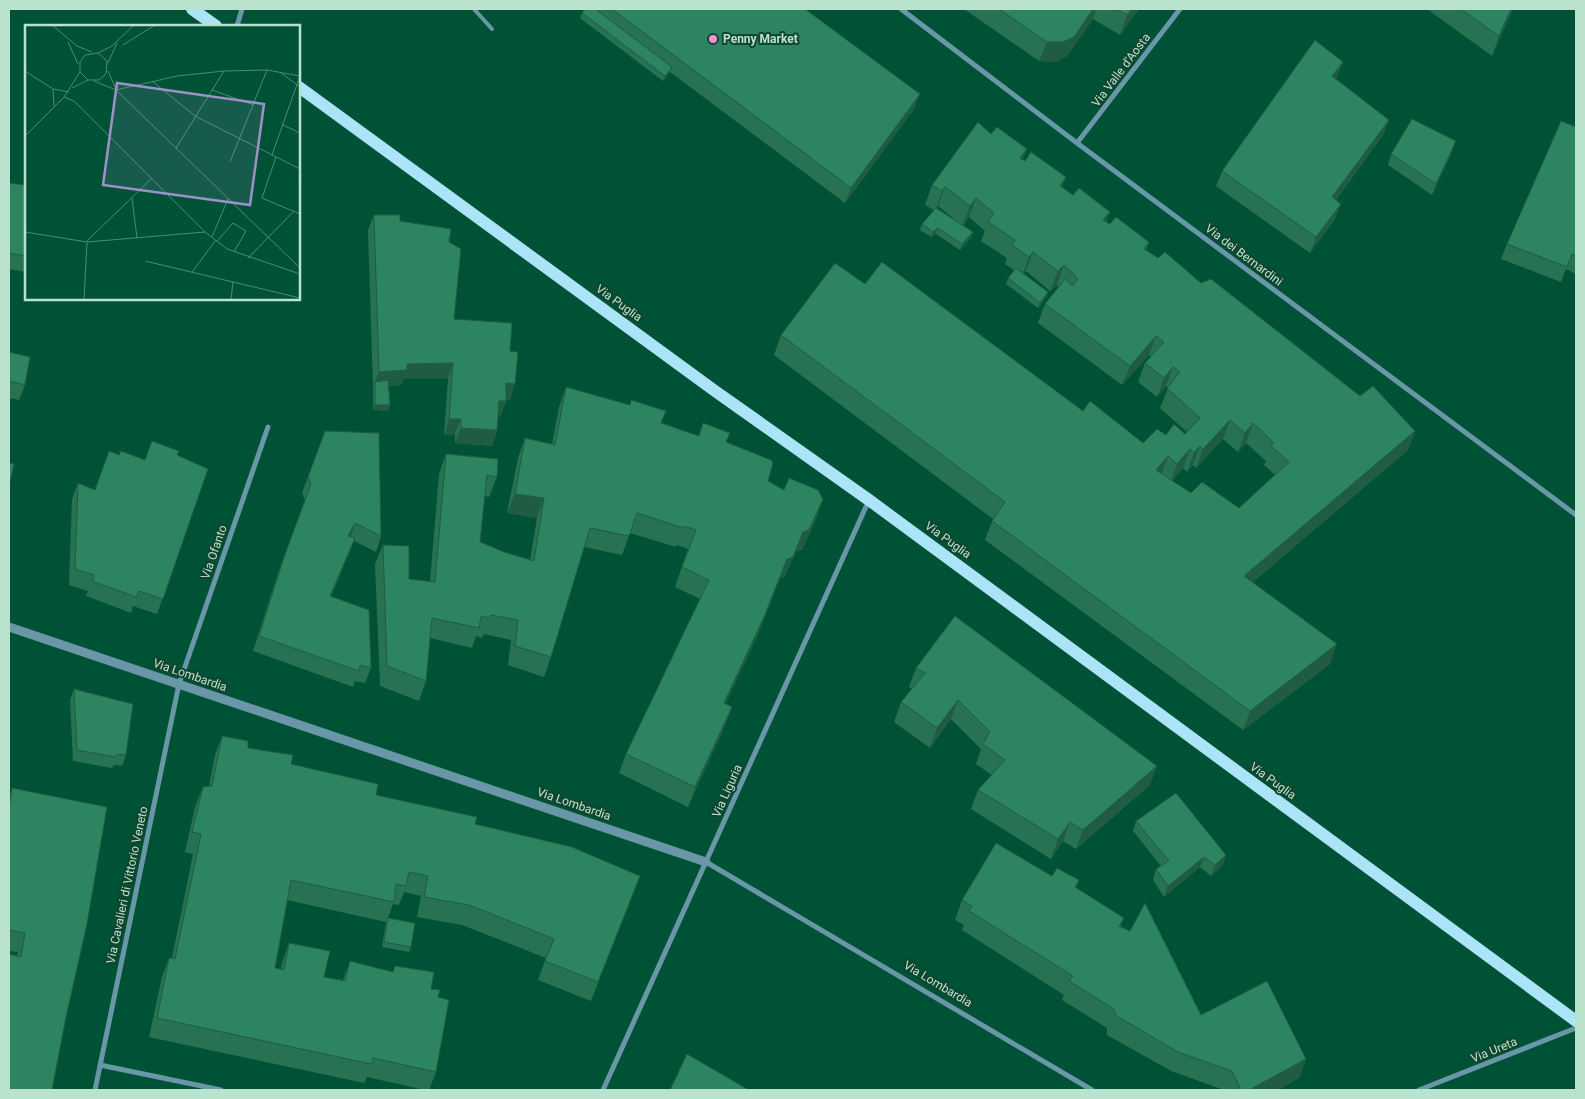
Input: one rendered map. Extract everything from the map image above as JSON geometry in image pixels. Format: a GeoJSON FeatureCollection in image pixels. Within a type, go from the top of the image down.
{"type":"FeatureCollection","features":[{"type":"Feature","properties":{"kind":"main road"},"geometry":{"type":"LineString","coordinates":[[192,9],[215,25]]}},
{"type":"Feature","properties":{"kind":"main road","name":"Via Puglia"},"geometry":{"type":"LineString","coordinates":[[300,88],[708,386],[869,500],[1576,1021]]}},
{"type":"Feature","properties":{"kind":"street"},"geometry":{"type":"LineString","coordinates":[[237,25],[242,9]]}},
{"type":"Feature","properties":{"kind":"street","name":"Via dei Bernardini"},"geometry":{"type":"LineString","coordinates":[[901,9],[1077,143],[1576,515]]}},
{"type":"Feature","properties":{"kind":"street","name":"Via Valle d'Aosta"},"geometry":{"type":"LineString","coordinates":[[1077,143],[1180,9]]}},
{"type":"Feature","properties":{"kind":"street","name":"Via Ofanto"},"geometry":{"type":"LineString","coordinates":[[179,684],[268,427]]}},
{"type":"Feature","properties":{"kind":"street","name":"Via Liguria"},"geometry":{"type":"LineString","coordinates":[[603,1090],[869,500]]}},
{"type":"Feature","properties":{"kind":"street","name":"Via Lombardia"},"geometry":{"type":"LineString","coordinates":[[9,627],[706,862],[1092,1090]]}},
{"type":"Feature","properties":{"kind":"street","name":"Via Cavalieri di Vittorio Veneto"},"geometry":{"type":"LineString","coordinates":[[95,1090],[179,684]]}},
{"type":"Feature","properties":{"kind":"street","name":"Via Ureta"},"geometry":{"type":"LineString","coordinates":[[1419,1090],[1576,1028]]}},
{"type":"Feature","properties":{"kind":"street"},"geometry":{"type":"LineString","coordinates":[[100,1066],[220,1090]]}},
{"type":"Feature","properties":{"kind":"lane"},"geometry":{"type":"LineString","coordinates":[[474,9],[492,29]]}},
{"type":"Feature","properties":{"kind":"building"},"geometry":{"type":"Polygon","coordinates":[[[585,9],[595,9],[672,67],[665,76],[582,13],[585,9]]]}},
{"type":"Feature","properties":{"kind":"building"},"geometry":{"type":"Polygon","coordinates":[[[612,9],[805,9],[920,94],[851,188],[612,9]]]}},
{"type":"Feature","properties":{"kind":"building"},"geometry":{"type":"Polygon","coordinates":[[[999,9],[1093,9],[1074,37],[1063,42],[1047,42],[999,9]]]}},
{"type":"Feature","properties":{"kind":"building"},"geometry":{"type":"Polygon","coordinates":[[[1116,9],[1132,9],[1127,15],[1116,9]]]}},
{"type":"Feature","properties":{"kind":"building"},"geometry":{"type":"Polygon","coordinates":[[[1461,9],[1511,9],[1499,36],[1461,9]]]}},
{"type":"Feature","properties":{"kind":"building"},"geometry":{"type":"Polygon","coordinates":[[[1315,40],[1343,62],[1332,76],[1389,120],[1332,197],[1341,204],[1316,237],[1222,171],[1315,40]]]}},
{"type":"Feature","properties":{"kind":"building"},"geometry":{"type":"Polygon","coordinates":[[[1412,119],[1456,141],[1436,184],[1391,154],[1412,119]]]}},
{"type":"Feature","properties":{"kind":"building"},"geometry":{"type":"Polygon","coordinates":[[[1561,121],[1576,127],[1576,256],[1572,254],[1567,267],[1507,244],[1561,121]]]}},
{"type":"Feature","properties":{"kind":"building"},"geometry":{"type":"Polygon","coordinates":[[[978,122],[991,134],[997,127],[1027,149],[1020,158],[1025,161],[1031,152],[1066,177],[1060,186],[1073,195],[1079,188],[1110,212],[1103,220],[1110,224],[1116,217],[1149,242],[1144,249],[1158,258],[1165,252],[1201,283],[1211,279],[1360,396],[1373,386],[1415,431],[1244,576],[1337,644],[1250,711],[992,521],[1005,502],[781,335],[835,263],[865,284],[882,262],[1083,411],[1090,401],[1143,443],[1157,429],[1166,435],[1174,424],[1185,434],[1200,418],[1167,388],[1180,372],[1173,367],[1164,378],[1145,363],[1164,342],[1156,336],[1130,366],[1045,304],[1065,279],[1073,286],[1078,278],[1064,265],[1058,271],[1033,252],[1029,257],[1012,245],[1015,240],[988,222],[994,213],[976,198],[970,206],[945,187],[942,191],[932,185],[978,122]],[[1230,420],[1203,449],[1200,446],[1194,453],[1190,449],[1177,464],[1168,456],[1156,470],[1191,493],[1202,482],[1239,508],[1289,462],[1271,446],[1274,443],[1253,423],[1245,433],[1230,420]]]}},
{"type":"Feature","properties":{"kind":"building"},"geometry":{"type":"Polygon","coordinates":[[[9,183],[25,185],[25,256],[9,253],[9,183]]]}},
{"type":"Feature","properties":{"kind":"building"},"geometry":{"type":"Polygon","coordinates":[[[936,208],[973,232],[962,244],[938,228],[933,232],[922,224],[936,208]]]}},
{"type":"Feature","properties":{"kind":"building"},"geometry":{"type":"Polygon","coordinates":[[[374,215],[400,215],[400,221],[451,229],[449,242],[461,249],[454,319],[512,323],[510,351],[518,352],[515,384],[506,383],[506,401],[499,401],[497,430],[461,428],[461,419],[449,419],[453,363],[407,364],[407,370],[379,372],[374,215]]]}},
{"type":"Feature","properties":{"kind":"building"},"geometry":{"type":"Polygon","coordinates":[[[1016,268],[1048,292],[1040,303],[1008,278],[1016,268]]]}},
{"type":"Feature","properties":{"kind":"building"},"geometry":{"type":"Polygon","coordinates":[[[9,352],[30,357],[25,385],[9,381],[9,352]]]}},
{"type":"Feature","properties":{"kind":"building"},"geometry":{"type":"Polygon","coordinates":[[[388,380],[390,405],[375,405],[375,382],[388,380]]]}},
{"type":"Feature","properties":{"kind":"building"},"geometry":{"type":"Polygon","coordinates":[[[566,387],[630,405],[631,400],[666,411],[661,423],[699,436],[703,423],[730,433],[726,442],[771,460],[773,463],[768,481],[784,490],[789,478],[818,490],[823,499],[809,530],[803,532],[793,557],[787,559],[764,617],[724,703],[732,707],[695,787],[626,754],[709,580],[682,567],[696,530],[684,526],[683,528],[637,513],[629,536],[590,528],[551,657],[515,646],[518,620],[491,615],[489,618],[481,616],[479,628],[432,618],[426,681],[387,666],[383,545],[409,546],[409,579],[435,582],[446,454],[498,459],[497,477],[487,475],[480,542],[534,561],[544,498],[515,494],[525,438],[555,445],[566,387]]]}},
{"type":"Feature","properties":{"kind":"building"},"geometry":{"type":"Polygon","coordinates":[[[325,431],[379,433],[381,536],[355,523],[348,536],[355,538],[330,596],[369,610],[371,668],[360,665],[359,671],[259,636],[284,557],[311,484],[308,477],[325,431]]]}},
{"type":"Feature","properties":{"kind":"building"},"geometry":{"type":"Polygon","coordinates":[[[152,441],[179,451],[177,455],[208,469],[163,599],[139,591],[136,597],[92,581],[94,575],[75,569],[78,483],[95,490],[109,451],[119,455],[121,451],[145,460],[152,441]]]}},
{"type":"Feature","properties":{"kind":"building"},"geometry":{"type":"Polygon","coordinates":[[[9,463],[14,464],[9,487],[9,463]]]}},
{"type":"Feature","properties":{"kind":"building"},"geometry":{"type":"Polygon","coordinates":[[[955,616],[1157,766],[1083,830],[1070,822],[1058,839],[978,790],[1005,760],[983,744],[990,732],[958,700],[937,728],[901,702],[925,673],[916,668],[955,616]]]}},
{"type":"Feature","properties":{"kind":"building"},"geometry":{"type":"Polygon","coordinates":[[[74,689],[133,704],[126,755],[118,754],[116,757],[77,750],[74,689]]]}},
{"type":"Feature","properties":{"kind":"building"},"geometry":{"type":"Polygon","coordinates":[[[222,736],[248,741],[248,748],[293,755],[291,764],[378,784],[376,795],[477,817],[475,824],[572,847],[640,876],[598,982],[545,961],[554,939],[469,905],[424,897],[428,876],[409,872],[406,886],[396,884],[394,902],[291,880],[275,968],[284,970],[289,943],[330,951],[324,977],[345,981],[350,961],[393,972],[395,966],[434,972],[431,989],[440,990],[438,997],[449,1000],[436,1072],[373,1058],[371,1064],[157,1018],[169,958],[175,959],[201,834],[192,832],[203,787],[212,786],[222,736]]]}},
{"type":"Feature","properties":{"kind":"building"},"geometry":{"type":"Polygon","coordinates":[[[12,788],[107,807],[87,924],[52,1090],[9,1090],[9,954],[21,957],[25,933],[9,930],[9,809],[12,788]]]}},
{"type":"Feature","properties":{"kind":"building"},"geometry":{"type":"Polygon","coordinates":[[[1176,793],[1226,855],[1215,865],[1204,857],[1168,886],[1156,869],[1169,861],[1136,821],[1176,793]]]}},
{"type":"Feature","properties":{"kind":"building"},"geometry":{"type":"Polygon","coordinates":[[[996,843],[1052,876],[1057,868],[1079,880],[1075,887],[1124,918],[1119,926],[1130,931],[1145,903],[1201,1015],[1267,981],[1306,1059],[1249,1090],[1241,1090],[1232,1071],[1178,1052],[1115,1015],[1114,1009],[1069,981],[1073,976],[969,911],[972,906],[962,900],[996,843]]]}},
{"type":"Feature","properties":{"kind":"building"},"geometry":{"type":"Polygon","coordinates":[[[388,918],[415,923],[411,947],[384,942],[388,918]]]}},
{"type":"Feature","properties":{"kind":"building"},"geometry":{"type":"Polygon","coordinates":[[[687,1054],[749,1090],[670,1090],[687,1054]]]}},
{"type":"Feature","properties":{"kind":"place","name":"Penny Market"},"geometry":{"type":"Point","coordinates":[713,39]}}]}
